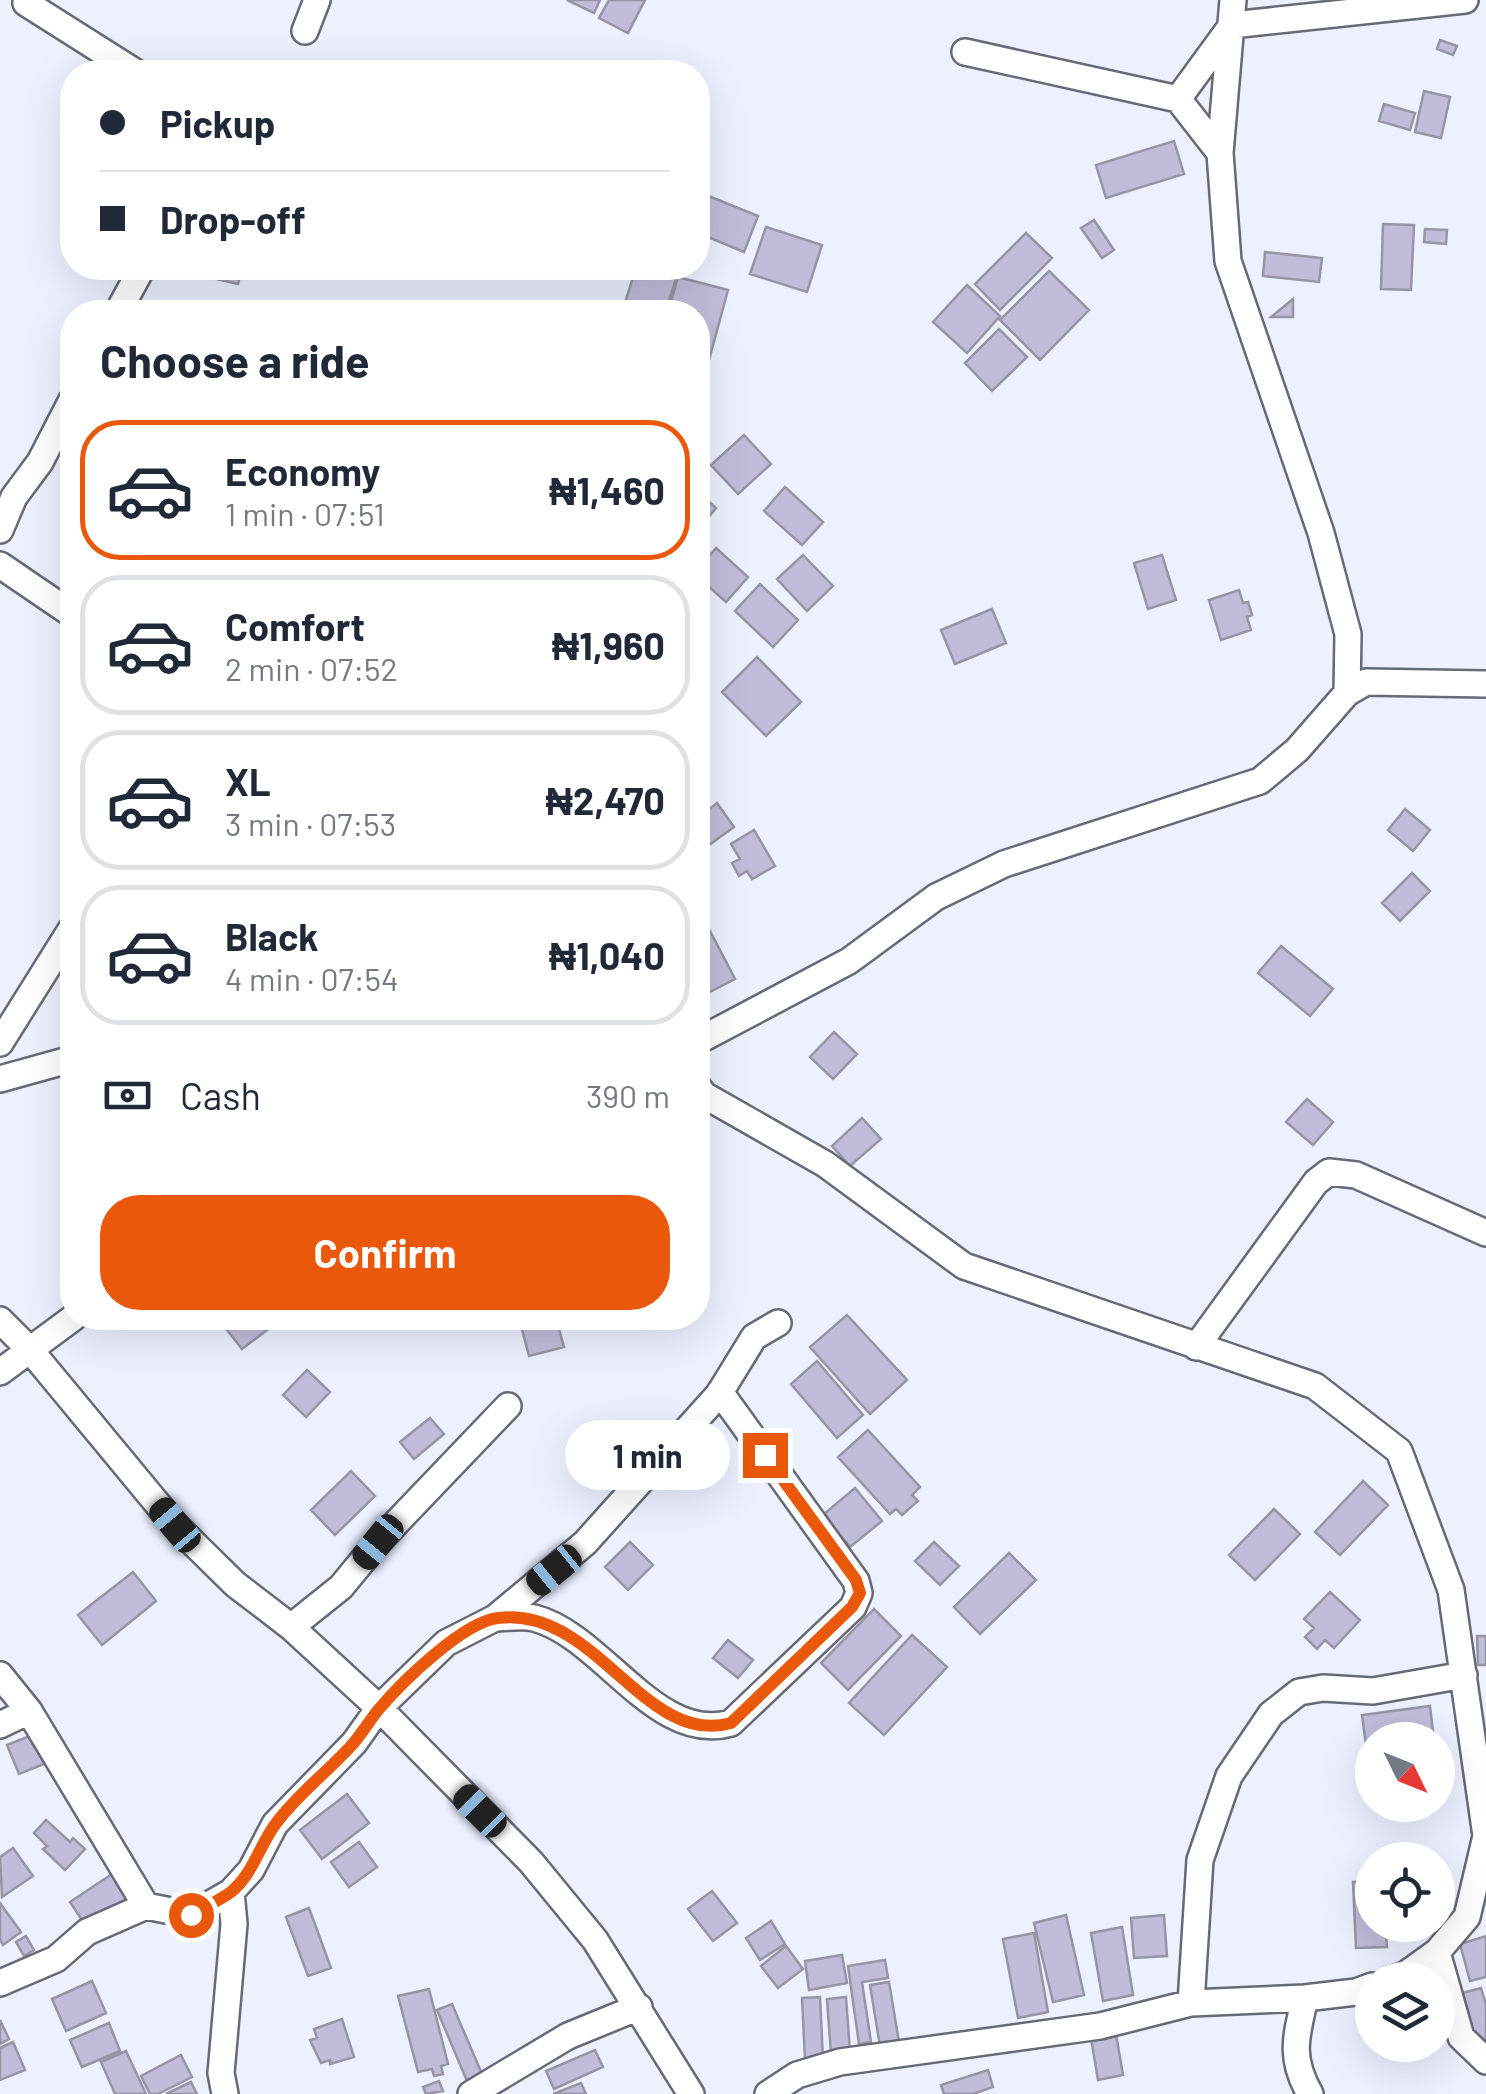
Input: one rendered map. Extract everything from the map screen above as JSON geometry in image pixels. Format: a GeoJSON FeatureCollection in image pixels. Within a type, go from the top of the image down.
{"type":"FeatureCollection","features":[{"type":"Feature","properties":{"kind":"street"},"geometry":{"type":"LineString","coordinates":[[306,31],[317,0]]}},
{"type":"Feature","properties":{"kind":"street"},"geometry":{"type":"LineString","coordinates":[[1233,12],[1465,0]]}},
{"type":"Feature","properties":{"kind":"street"},"geometry":{"type":"LineString","coordinates":[[26,3],[116,60]]}},
{"type":"Feature","properties":{"kind":"street"},"geometry":{"type":"LineString","coordinates":[[1178,98],[1233,12]]}},
{"type":"Feature","properties":{"kind":"street"},"geometry":{"type":"LineString","coordinates":[[1233,12],[1220,154],[1228,261],[1321,533],[1348,634],[1347,693]]}},
{"type":"Feature","properties":{"kind":"street"},"geometry":{"type":"LineString","coordinates":[[966,52],[1178,98],[1220,154]]}},
{"type":"Feature","properties":{"kind":"street"},"geometry":{"type":"LineString","coordinates":[[0,530],[14,498],[40,462],[60,423]]}},
{"type":"Feature","properties":{"kind":"street"},"geometry":{"type":"LineString","coordinates":[[0,565],[60,606]]}},
{"type":"Feature","properties":{"kind":"street"},"geometry":{"type":"LineString","coordinates":[[710,1035],[849,962],[936,897],[1004,864],[1260,781],[1297,750],[1347,693],[1366,682],[1486,684]]}},
{"type":"Feature","properties":{"kind":"street"},"geometry":{"type":"LineString","coordinates":[[0,1043],[60,947]]}},
{"type":"Feature","properties":{"kind":"street"},"geometry":{"type":"LineString","coordinates":[[0,1079],[60,1062]]}},
{"type":"Feature","properties":{"kind":"street"},"geometry":{"type":"LineString","coordinates":[[710,1098],[825,1164],[964,1266],[1315,1386],[1399,1451],[1451,1590],[1486,1836],[1466,1917],[1438,1952],[1424,1962]]}},
{"type":"Feature","properties":{"kind":"street"},"geometry":{"type":"LineString","coordinates":[[1196,1346],[1316,1182],[1329,1172],[1356,1176],[1486,1233]]}},
{"type":"Feature","properties":{"kind":"street"},"geometry":{"type":"LineString","coordinates":[[0,1320],[31,1351],[175,1525],[235,1584],[290,1627],[379,1708],[531,1862],[595,1940],[691,2094]]}},
{"type":"Feature","properties":{"kind":"street"},"geometry":{"type":"LineString","coordinates":[[0,1983],[56,1960],[86,1932],[146,1906],[191,1915],[230,1892],[251,1870],[275,1824],[354,1742],[379,1708],[446,1643],[495,1618],[584,1543],[720,1392],[754,1337],[778,1324]]}},
{"type":"Feature","properties":{"kind":"street"},"geometry":{"type":"LineString","coordinates":[[0,1372],[60,1328]]}},
{"type":"Feature","properties":{"kind":"street"},"geometry":{"type":"LineString","coordinates":[[495,1618],[533,1618],[579,1640],[665,1711],[694,1725],[714,1728],[731,1723],[852,1607],[860,1593],[856,1580],[720,1392]]}},
{"type":"Feature","properties":{"kind":"street"},"geometry":{"type":"LineString","coordinates":[[290,1627],[341,1587],[378,1542],[508,1406]]}},
{"type":"Feature","properties":{"kind":"street"},"geometry":{"type":"LineString","coordinates":[[1191,2003],[1200,1860],[1229,1776],[1272,1714],[1299,1692],[1324,1688],[1373,1691],[1464,1674]]}},
{"type":"Feature","properties":{"kind":"street"},"geometry":{"type":"LineString","coordinates":[[0,1675],[29,1711],[146,1906]]}},
{"type":"Feature","properties":{"kind":"street"},"geometry":{"type":"LineString","coordinates":[[0,1725],[29,1711]]}},
{"type":"Feature","properties":{"kind":"street"},"geometry":{"type":"LineString","coordinates":[[224,2094],[221,2073],[234,1924],[230,1892]]}},
{"type":"Feature","properties":{"kind":"street"},"geometry":{"type":"LineString","coordinates":[[1438,1952],[1461,2038],[1486,2061]]}},
{"type":"Feature","properties":{"kind":"street"},"geometry":{"type":"LineString","coordinates":[[768,2094],[797,2075],[840,2062],[1100,2026],[1191,2003],[1355,1992]]}},
{"type":"Feature","properties":{"kind":"street"},"geometry":{"type":"LineString","coordinates":[[1305,1998],[1294,2048],[1300,2077],[1310,2094]]}},
{"type":"Feature","properties":{"kind":"street"},"geometry":{"type":"LineString","coordinates":[[471,2094],[568,2036],[639,2007]]}},
{"type":"Feature","properties":{"kind":"building"},"geometry":{"type":"Polygon","coordinates":[[[567,0],[600,0],[594,13],[567,0]]]}},
{"type":"Feature","properties":{"kind":"building"},"geometry":{"type":"Polygon","coordinates":[[[609,0],[645,0],[628,33],[599,18],[609,0]]]}},
{"type":"Feature","properties":{"kind":"building"},"geometry":{"type":"Polygon","coordinates":[[[1440,40],[1457,46],[1453,55],[1437,49],[1440,40]]]}},
{"type":"Feature","properties":{"kind":"building"},"geometry":{"type":"Polygon","coordinates":[[[1424,91],[1450,97],[1441,138],[1415,132],[1424,91]]]}},
{"type":"Feature","properties":{"kind":"building"},"geometry":{"type":"Polygon","coordinates":[[[1384,104],[1415,113],[1410,130],[1379,121],[1384,104]]]}},
{"type":"Feature","properties":{"kind":"building"},"geometry":{"type":"Polygon","coordinates":[[[1174,141],[1184,174],[1106,198],[1096,165],[1174,141]]]}},
{"type":"Feature","properties":{"kind":"building"},"geometry":{"type":"Polygon","coordinates":[[[710,197],[758,216],[744,252],[710,238],[710,197]]]}},
{"type":"Feature","properties":{"kind":"building"},"geometry":{"type":"Polygon","coordinates":[[[1094,220],[1114,250],[1102,258],[1081,228],[1094,220]]]}},
{"type":"Feature","properties":{"kind":"building"},"geometry":{"type":"Polygon","coordinates":[[[1383,224],[1414,225],[1411,290],[1381,289],[1383,224]]]}},
{"type":"Feature","properties":{"kind":"building"},"geometry":{"type":"Polygon","coordinates":[[[766,227],[822,245],[807,292],[750,274],[766,227]]]}},
{"type":"Feature","properties":{"kind":"building"},"geometry":{"type":"Polygon","coordinates":[[[1425,229],[1447,230],[1446,244],[1424,242],[1425,229]]]}},
{"type":"Feature","properties":{"kind":"building"},"geometry":{"type":"Polygon","coordinates":[[[1026,233],[1052,258],[1000,310],[975,284],[1026,233]]]}},
{"type":"Feature","properties":{"kind":"building"},"geometry":{"type":"Polygon","coordinates":[[[1265,252],[1322,258],[1319,282],[1263,276],[1265,252]]]}},
{"type":"Feature","properties":{"kind":"building"},"geometry":{"type":"Polygon","coordinates":[[[1049,271],[1089,310],[1040,360],[1000,320],[1049,271]]]}},
{"type":"Feature","properties":{"kind":"building"},"geometry":{"type":"Polygon","coordinates":[[[632,280],[676,280],[669,300],[626,300],[632,280]]]}},
{"type":"Feature","properties":{"kind":"building"},"geometry":{"type":"Polygon","coordinates":[[[677,280],[728,290],[710,356],[710,300],[671,300],[677,280]]]}},
{"type":"Feature","properties":{"kind":"building"},"geometry":{"type":"Polygon","coordinates":[[[967,285],[1000,316],[967,353],[933,322],[967,285]]]}},
{"type":"Feature","properties":{"kind":"building"},"geometry":{"type":"Polygon","coordinates":[[[1293,299],[1293,317],[1271,317],[1293,299]]]}},
{"type":"Feature","properties":{"kind":"building"},"geometry":{"type":"Polygon","coordinates":[[[999,329],[1027,357],[992,391],[965,363],[999,329]]]}},
{"type":"Feature","properties":{"kind":"building"},"geometry":{"type":"Polygon","coordinates":[[[744,435],[771,464],[738,494],[711,465],[744,435]]]}},
{"type":"Feature","properties":{"kind":"building"},"geometry":{"type":"Polygon","coordinates":[[[785,487],[823,522],[802,545],[764,511],[785,487]]]}},
{"type":"Feature","properties":{"kind":"building"},"geometry":{"type":"Polygon","coordinates":[[[716,548],[748,577],[726,602],[710,588],[710,555],[716,548]]]}},
{"type":"Feature","properties":{"kind":"building"},"geometry":{"type":"Polygon","coordinates":[[[803,555],[833,586],[807,611],[777,579],[803,555]]]}},
{"type":"Feature","properties":{"kind":"building"},"geometry":{"type":"Polygon","coordinates":[[[1162,555],[1176,600],[1148,609],[1134,563],[1162,555]]]}},
{"type":"Feature","properties":{"kind":"building"},"geometry":{"type":"Polygon","coordinates":[[[760,584],[798,620],[773,647],[735,611],[760,584]]]}},
{"type":"Feature","properties":{"kind":"building"},"geometry":{"type":"Polygon","coordinates":[[[1239,590],[1252,615],[1247,617],[1251,630],[1221,640],[1209,600],[1239,590]]]}},
{"type":"Feature","properties":{"kind":"building"},"geometry":{"type":"Polygon","coordinates":[[[992,609],[1006,643],[955,664],[941,630],[992,609]]]}},
{"type":"Feature","properties":{"kind":"building"},"geometry":{"type":"Polygon","coordinates":[[[757,657],[801,702],[766,736],[722,692],[757,657]]]}},
{"type":"Feature","properties":{"kind":"building"},"geometry":{"type":"Polygon","coordinates":[[[717,803],[734,827],[710,844],[710,809],[717,803]]]}},
{"type":"Feature","properties":{"kind":"building"},"geometry":{"type":"Polygon","coordinates":[[[1405,809],[1430,830],[1413,851],[1388,830],[1405,809]]]}},
{"type":"Feature","properties":{"kind":"building"},"geometry":{"type":"Polygon","coordinates":[[[754,830],[775,866],[752,879],[747,871],[739,876],[732,863],[740,859],[731,844],[754,830]]]}},
{"type":"Feature","properties":{"kind":"building"},"geometry":{"type":"Polygon","coordinates":[[[1412,873],[1430,891],[1400,921],[1382,903],[1412,873]]]}},
{"type":"Feature","properties":{"kind":"building"},"geometry":{"type":"Polygon","coordinates":[[[710,931],[735,979],[710,992],[710,931]]]}},
{"type":"Feature","properties":{"kind":"building"},"geometry":{"type":"Polygon","coordinates":[[[1281,946],[1333,989],[1310,1016],[1258,973],[1281,946]]]}},
{"type":"Feature","properties":{"kind":"building"},"geometry":{"type":"Polygon","coordinates":[[[834,1032],[857,1054],[833,1079],[810,1057],[834,1032]]]}},
{"type":"Feature","properties":{"kind":"building"},"geometry":{"type":"Polygon","coordinates":[[[1307,1099],[1333,1122],[1313,1145],[1286,1122],[1307,1099]]]}},
{"type":"Feature","properties":{"kind":"building"},"geometry":{"type":"Polygon","coordinates":[[[862,1118],[881,1139],[850,1166],[832,1146],[862,1118]]]}},
{"type":"Feature","properties":{"kind":"building"},"geometry":{"type":"Polygon","coordinates":[[[847,1315],[907,1380],[870,1414],[810,1347],[847,1315]]]}},
{"type":"Feature","properties":{"kind":"building"},"geometry":{"type":"Polygon","coordinates":[[[227,1330],[267,1330],[242,1349],[227,1330]]]}},
{"type":"Feature","properties":{"kind":"building"},"geometry":{"type":"Polygon","coordinates":[[[522,1330],[559,1330],[564,1347],[529,1356],[522,1330]]]}},
{"type":"Feature","properties":{"kind":"building"},"geometry":{"type":"Polygon","coordinates":[[[817,1361],[863,1415],[837,1438],[791,1384],[817,1361]]]}},
{"type":"Feature","properties":{"kind":"building"},"geometry":{"type":"Polygon","coordinates":[[[307,1370],[330,1392],[306,1417],[283,1395],[307,1370]]]}},
{"type":"Feature","properties":{"kind":"building"},"geometry":{"type":"Polygon","coordinates":[[[430,1418],[444,1434],[414,1459],[400,1442],[430,1418]]]}},
{"type":"Feature","properties":{"kind":"building"},"geometry":{"type":"Polygon","coordinates":[[[868,1430],[920,1487],[912,1495],[918,1501],[902,1515],[896,1509],[890,1514],[838,1457],[868,1430]]]}},
{"type":"Feature","properties":{"kind":"building"},"geometry":{"type":"Polygon","coordinates":[[[614,1432],[634,1453],[614,1473],[593,1452],[614,1432]]]}},
{"type":"Feature","properties":{"kind":"building"},"geometry":{"type":"Polygon","coordinates":[[[351,1471],[375,1496],[335,1535],[311,1510],[351,1471]]]}},
{"type":"Feature","properties":{"kind":"building"},"geometry":{"type":"Polygon","coordinates":[[[1363,1481],[1388,1505],[1340,1555],[1315,1532],[1363,1481]]]}},
{"type":"Feature","properties":{"kind":"building"},"geometry":{"type":"Polygon","coordinates":[[[855,1488],[882,1521],[850,1547],[823,1515],[855,1488]]]}},
{"type":"Feature","properties":{"kind":"building"},"geometry":{"type":"Polygon","coordinates":[[[1274,1509],[1300,1534],[1255,1580],[1229,1555],[1274,1509]]]}},
{"type":"Feature","properties":{"kind":"building"},"geometry":{"type":"Polygon","coordinates":[[[630,1542],[653,1565],[628,1590],[605,1567],[630,1542]]]}},
{"type":"Feature","properties":{"kind":"building"},"geometry":{"type":"Polygon","coordinates":[[[934,1542],[959,1566],[940,1585],[915,1561],[934,1542]]]}},
{"type":"Feature","properties":{"kind":"building"},"geometry":{"type":"Polygon","coordinates":[[[1009,1553],[1036,1580],[980,1634],[954,1607],[1009,1553]]]}},
{"type":"Feature","properties":{"kind":"building"},"geometry":{"type":"Polygon","coordinates":[[[133,1572],[156,1601],[102,1645],[78,1615],[133,1572]]]}},
{"type":"Feature","properties":{"kind":"building"},"geometry":{"type":"Polygon","coordinates":[[[1330,1592],[1360,1620],[1334,1648],[1325,1640],[1317,1649],[1305,1637],[1314,1628],[1304,1619],[1330,1592]]]}},
{"type":"Feature","properties":{"kind":"building"},"geometry":{"type":"Polygon","coordinates":[[[874,1609],[901,1636],[848,1690],[821,1663],[874,1609]]]}},
{"type":"Feature","properties":{"kind":"building"},"geometry":{"type":"Polygon","coordinates":[[[912,1635],[947,1667],[884,1735],[849,1703],[912,1635]]]}},
{"type":"Feature","properties":{"kind":"building"},"geometry":{"type":"Polygon","coordinates":[[[1477,1636],[1486,1636],[1486,1665],[1478,1665],[1477,1636]]]}},
{"type":"Feature","properties":{"kind":"building"},"geometry":{"type":"Polygon","coordinates":[[[728,1640],[753,1660],[738,1678],[713,1658],[728,1640]]]}},
{"type":"Feature","properties":{"kind":"building"},"geometry":{"type":"Polygon","coordinates":[[[1430,1706],[1432,1722],[1363,1722],[1362,1715],[1430,1706]]]}},
{"type":"Feature","properties":{"kind":"building"},"geometry":{"type":"Polygon","coordinates":[[[37,1733],[49,1762],[19,1774],[7,1745],[37,1733]]]}},
{"type":"Feature","properties":{"kind":"building"},"geometry":{"type":"Polygon","coordinates":[[[347,1794],[369,1823],[322,1859],[300,1830],[347,1794]]]}},
{"type":"Feature","properties":{"kind":"building"},"geometry":{"type":"Polygon","coordinates":[[[46,1820],[70,1842],[73,1838],[85,1849],[65,1870],[43,1849],[47,1846],[34,1833],[46,1820]]]}},
{"type":"Feature","properties":{"kind":"building"},"geometry":{"type":"Polygon","coordinates":[[[359,1842],[377,1867],[349,1887],[331,1862],[359,1842]]]}},
{"type":"Feature","properties":{"kind":"building"},"geometry":{"type":"Polygon","coordinates":[[[13,1848],[33,1876],[2,1897],[0,1857],[13,1848]]]}},
{"type":"Feature","properties":{"kind":"building"},"geometry":{"type":"Polygon","coordinates":[[[112,1874],[128,1897],[86,1926],[70,1902],[112,1874]]]}},
{"type":"Feature","properties":{"kind":"building"},"geometry":{"type":"Polygon","coordinates":[[[712,1891],[737,1923],[713,1941],[688,1909],[712,1891]]]}},
{"type":"Feature","properties":{"kind":"building"},"geometry":{"type":"Polygon","coordinates":[[[0,1903],[21,1932],[3,1945],[0,1940],[0,1903]]]}},
{"type":"Feature","properties":{"kind":"building"},"geometry":{"type":"Polygon","coordinates":[[[309,1908],[331,1968],[308,1976],[286,1917],[309,1908]]]}},
{"type":"Feature","properties":{"kind":"building"},"geometry":{"type":"Polygon","coordinates":[[[1066,1915],[1084,1995],[1053,2002],[1034,1923],[1066,1915]]]}},
{"type":"Feature","properties":{"kind":"building"},"geometry":{"type":"Polygon","coordinates":[[[1164,1915],[1167,1956],[1134,1958],[1131,1918],[1164,1915]]]}},
{"type":"Feature","properties":{"kind":"building"},"geometry":{"type":"Polygon","coordinates":[[[771,1921],[785,1944],[760,1960],[746,1938],[771,1921]]]}},
{"type":"Feature","properties":{"kind":"building"},"geometry":{"type":"Polygon","coordinates":[[[1122,1927],[1133,1995],[1103,2001],[1091,1933],[1122,1927]]]}},
{"type":"Feature","properties":{"kind":"building"},"geometry":{"type":"Polygon","coordinates":[[[1034,1933],[1048,2012],[1018,2018],[1003,1939],[1034,1933]]]}},
{"type":"Feature","properties":{"kind":"building"},"geometry":{"type":"Polygon","coordinates":[[[26,1936],[34,1950],[24,1956],[16,1942],[26,1936]]]}},
{"type":"Feature","properties":{"kind":"building"},"geometry":{"type":"Polygon","coordinates":[[[1486,1936],[1486,1977],[1470,1981],[1460,1944],[1486,1936]]]}},
{"type":"Feature","properties":{"kind":"building"},"geometry":{"type":"Polygon","coordinates":[[[1356,1942],[1387,1942],[1387,1947],[1356,1948],[1356,1942]]]}},
{"type":"Feature","properties":{"kind":"building"},"geometry":{"type":"Polygon","coordinates":[[[786,1946],[803,1969],[778,1988],[761,1966],[786,1946]]]}},
{"type":"Feature","properties":{"kind":"building"},"geometry":{"type":"Polygon","coordinates":[[[842,1955],[847,1983],[809,1990],[805,1961],[842,1955]]]}},
{"type":"Feature","properties":{"kind":"building"},"geometry":{"type":"Polygon","coordinates":[[[885,1960],[888,1978],[862,1982],[871,2042],[859,2044],[848,1966],[885,1960]]]}},
{"type":"Feature","properties":{"kind":"building"},"geometry":{"type":"Polygon","coordinates":[[[92,1981],[106,2013],[66,2031],[52,1999],[92,1981]]]}},
{"type":"Feature","properties":{"kind":"building"},"geometry":{"type":"Polygon","coordinates":[[[889,1982],[899,2042],[880,2046],[870,1985],[889,1982]]]}},
{"type":"Feature","properties":{"kind":"building"},"geometry":{"type":"Polygon","coordinates":[[[1481,1988],[1486,2005],[1486,2045],[1477,2048],[1463,1993],[1481,1988]]]}},
{"type":"Feature","properties":{"kind":"building"},"geometry":{"type":"Polygon","coordinates":[[[429,1989],[448,2064],[441,2066],[443,2074],[434,2076],[432,2069],[418,2072],[398,1996],[429,1989]]]}},
{"type":"Feature","properties":{"kind":"building"},"geometry":{"type":"Polygon","coordinates":[[[820,1997],[823,2059],[805,2060],[802,1998],[820,1997]]]}},
{"type":"Feature","properties":{"kind":"building"},"geometry":{"type":"Polygon","coordinates":[[[846,1997],[850,2052],[831,2054],[827,1999],[846,1997]]]}},
{"type":"Feature","properties":{"kind":"building"},"geometry":{"type":"Polygon","coordinates":[[[452,2004],[482,2074],[467,2081],[437,2010],[452,2004]]]}},
{"type":"Feature","properties":{"kind":"building"},"geometry":{"type":"Polygon","coordinates":[[[342,2019],[354,2057],[321,2063],[310,2040],[317,2038],[314,2029],[342,2019]]]}},
{"type":"Feature","properties":{"kind":"building"},"geometry":{"type":"Polygon","coordinates":[[[0,2020],[9,2039],[0,2044],[0,2020]]]}},
{"type":"Feature","properties":{"kind":"building"},"geometry":{"type":"Polygon","coordinates":[[[109,2023],[120,2051],[82,2067],[70,2040],[109,2023]]]}},
{"type":"Feature","properties":{"kind":"building"},"geometry":{"type":"Polygon","coordinates":[[[1116,2034],[1123,2075],[1098,2080],[1091,2038],[1116,2034]]]}},
{"type":"Feature","properties":{"kind":"building"},"geometry":{"type":"Polygon","coordinates":[[[13,2042],[25,2070],[0,2080],[0,2048],[13,2042]]]}},
{"type":"Feature","properties":{"kind":"building"},"geometry":{"type":"Polygon","coordinates":[[[595,2050],[603,2067],[554,2089],[546,2071],[595,2050]]]}},
{"type":"Feature","properties":{"kind":"building"},"geometry":{"type":"Polygon","coordinates":[[[126,2051],[146,2094],[115,2094],[101,2062],[126,2051]]]}},
{"type":"Feature","properties":{"kind":"building"},"geometry":{"type":"Polygon","coordinates":[[[181,2055],[192,2077],[158,2094],[150,2094],[141,2076],[181,2055]]]}},
{"type":"Feature","properties":{"kind":"building"},"geometry":{"type":"Polygon","coordinates":[[[988,2070],[993,2087],[973,2094],[944,2094],[941,2085],[988,2070]]]}},
{"type":"Feature","properties":{"kind":"building"},"geometry":{"type":"Polygon","coordinates":[[[439,2081],[443,2091],[426,2094],[423,2087],[439,2081]]]}},
{"type":"Feature","properties":{"kind":"building"},"geometry":{"type":"Polygon","coordinates":[[[191,2082],[197,2094],[166,2094],[191,2082]]]}},
{"type":"Feature","properties":{"kind":"building"},"geometry":{"type":"Polygon","coordinates":[[[581,2083],[586,2094],[553,2094],[581,2083]]]}},
{"type":"Feature","properties":{"kind":"route"},"geometry":{"type":"LineString","coordinates":[[191,1915],[230,1892],[251,1870],[275,1824],[354,1742],[379,1708],[446,1643],[495,1618],[533,1618],[579,1640],[665,1711],[694,1725],[714,1728],[731,1723],[852,1607],[860,1593],[856,1580],[765,1455]]}}]}
